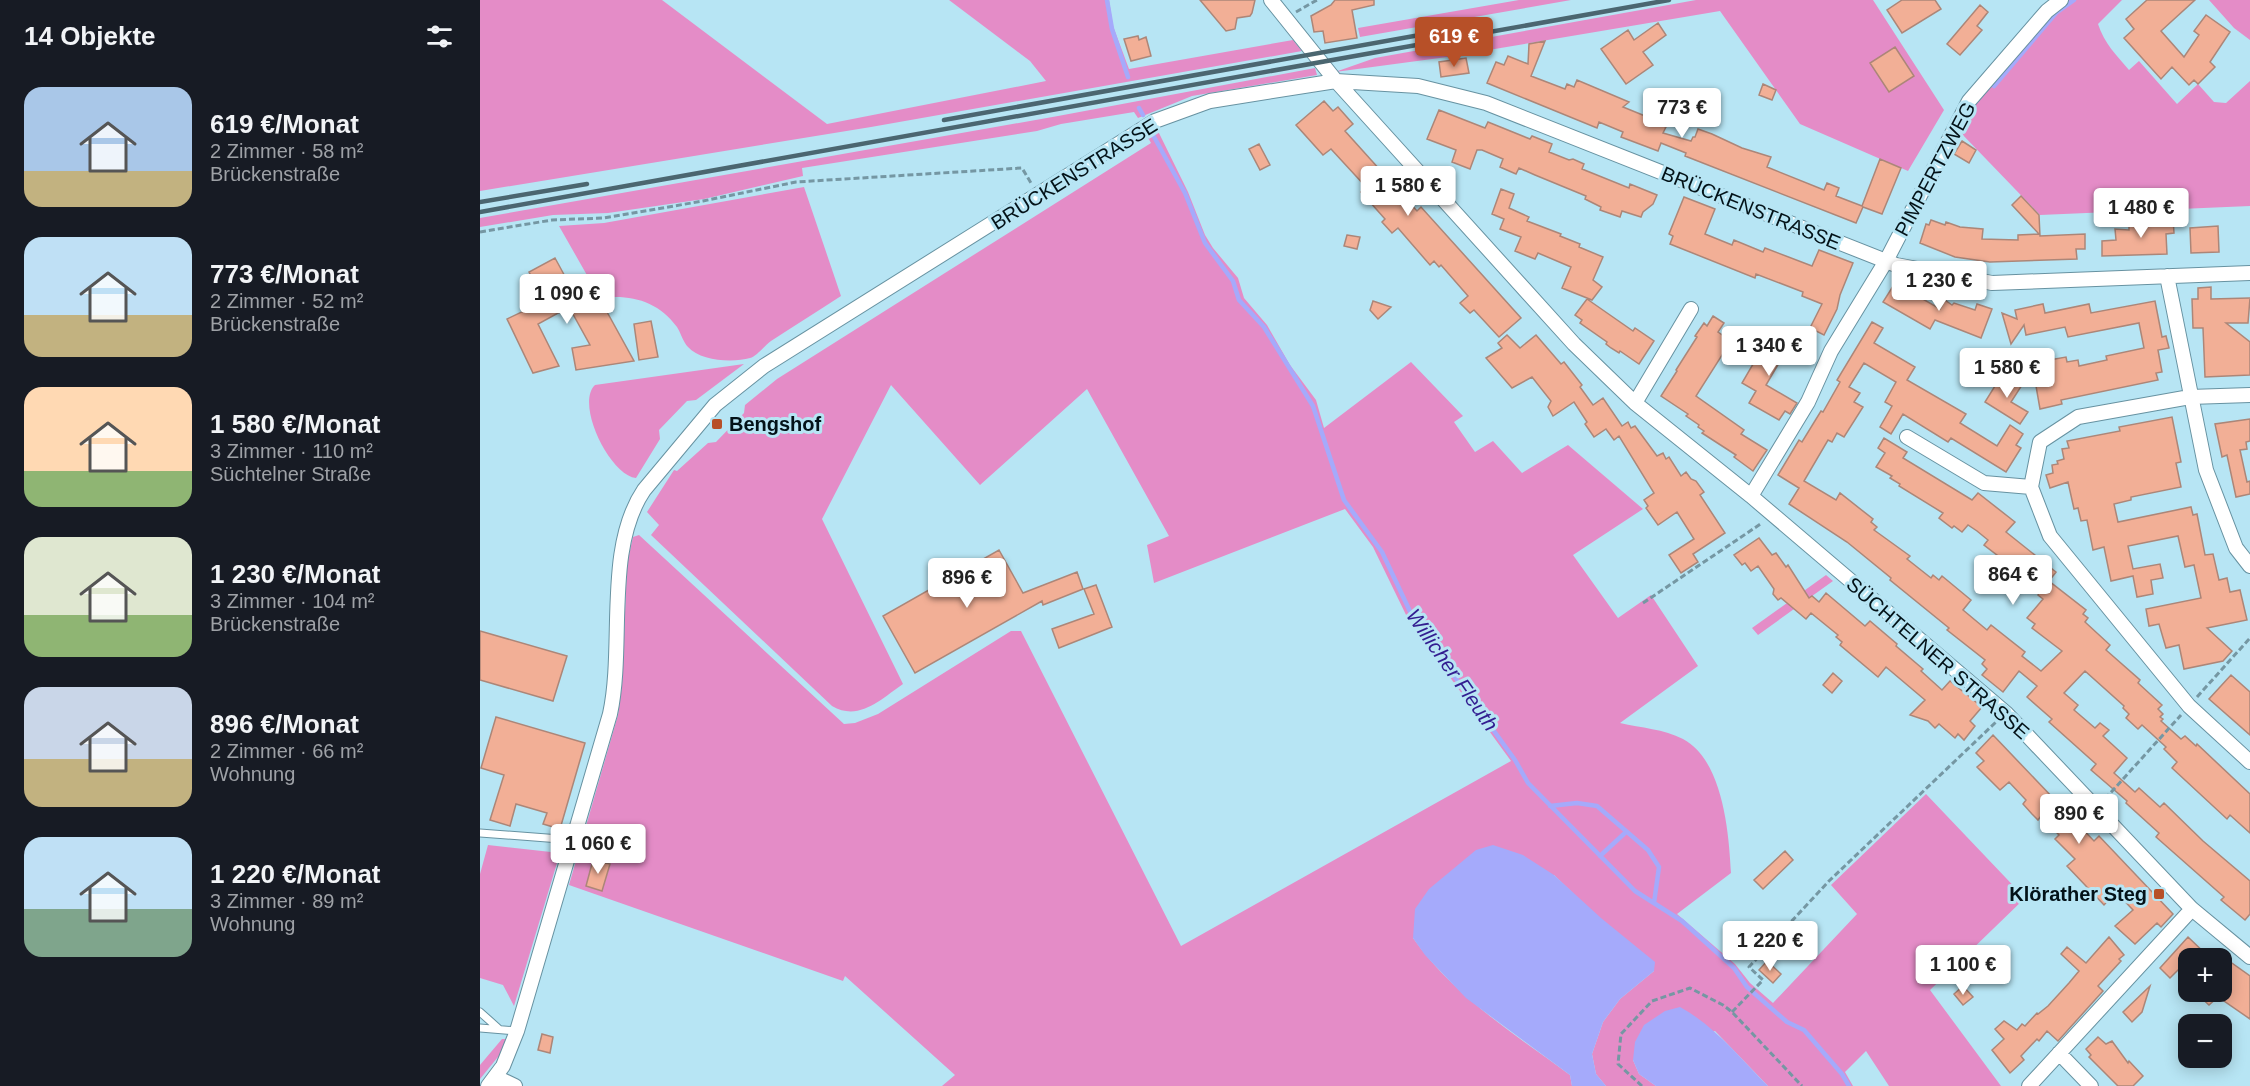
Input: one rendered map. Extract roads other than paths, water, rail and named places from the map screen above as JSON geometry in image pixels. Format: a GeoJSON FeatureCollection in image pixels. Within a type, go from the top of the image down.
{"type":"FeatureCollection","features":[{"type":"Feature","properties":{"kind":"street","name":"SÜCHTELNER STRASSE"},"geometry":{"type":"LineString","coordinates":[[1270,0],[1287,18],[1336,81],[1574,344],[1635,403],[1750,496],[2006,713],[2192,909],[2250,957]]}},
{"type":"Feature","properties":{"kind":"street","name":"PIMPERTZWEG"},"geometry":{"type":"LineString","coordinates":[[1750,496],[1808,402],[1831,351],[1887,261],[1969,101],[2047,11],[2061,0]]}},
{"type":"Feature","properties":{"kind":"street","name":"BRÜCKENSTRASSE"},"geometry":{"type":"LineString","coordinates":[[492,1081],[506,1061],[517,1031],[612,705],[622,554],[630,520],[644,490],[715,405],[764,366],[1155,121],[1210,100],[1336,81],[1418,86],[1486,103],[1896,265],[1992,283],[2250,273]]}},
{"type":"Feature","properties":{"kind":"street"},"geometry":{"type":"LineString","coordinates":[[2167,276],[2206,470],[2236,548],[2250,566]]}},
{"type":"Feature","properties":{"kind":"street"},"geometry":{"type":"LineString","coordinates":[[1635,403],[1691,309]]}},
{"type":"Feature","properties":{"kind":"street"},"geometry":{"type":"LineString","coordinates":[[2250,395],[2190,397],[2078,417],[2040,442],[2031,488],[2050,536],[2189,706],[2250,762]]}},
{"type":"Feature","properties":{"kind":"street"},"geometry":{"type":"LineString","coordinates":[[1907,437],[1984,483],[2031,488]]}},
{"type":"Feature","properties":{"kind":"street"},"geometry":{"type":"LineString","coordinates":[[2029,1086],[2192,909]]}},
{"type":"Feature","properties":{"kind":"street"},"geometry":{"type":"LineString","coordinates":[[2059,1053],[2091,1086]]}},
{"type":"Feature","properties":{"kind":"street"},"geometry":{"type":"LineString","coordinates":[[492,1081],[514,1086]]}},
{"type":"Feature","properties":{"kind":"lane"},"geometry":{"type":"LineString","coordinates":[[480,833],[574,840]]}},
{"type":"Feature","properties":{"kind":"lane"},"geometry":{"type":"LineString","coordinates":[[480,1012],[499,1029]]}},
{"type":"Feature","properties":{"kind":"lane"},"geometry":{"type":"LineString","coordinates":[[480,1028],[517,1031]]}},
{"type":"Feature","properties":{"kind":"water"},"geometry":{"type":"Polygon","coordinates":[[[1493,845],[1523,855],[1554,875],[1601,918],[1655,962],[1654,971],[1620,999],[1603,1022],[1592,1054],[1596,1074],[1606,1086],[1572,1086],[1570,1075],[1466,998],[1425,955],[1413,938],[1415,909],[1429,889],[1476,850],[1493,845]]]}},
{"type":"Feature","properties":{"kind":"water"},"geometry":{"type":"Polygon","coordinates":[[[1680,1007],[1705,1023],[1768,1086],[1656,1086],[1639,1074],[1633,1060],[1635,1042],[1644,1025],[1665,1011],[1680,1007]]]}},
{"type":"Feature","properties":{"kind":"waterway","name":"Willicher Fleuth"},"geometry":{"type":"LineString","coordinates":[[1107,0],[1112,29],[1128,77]]}},
{"type":"Feature","properties":{"kind":"waterway"},"geometry":{"type":"LineString","coordinates":[[1994,86],[2056,13],[2074,0]]}},
{"type":"Feature","properties":{"kind":"waterway","name":"Willicher Fleuth"},"geometry":{"type":"LineString","coordinates":[[1139,108],[1143,115]]}},
{"type":"Feature","properties":{"kind":"waterway","name":"Willicher Fleuth"},"geometry":{"type":"LineString","coordinates":[[1153,135],[1185,193],[1205,243],[1233,281],[1239,300],[1264,327],[1313,406],[1344,500],[1382,552],[1415,622],[1515,760],[1528,783],[1635,891],[1682,921],[1734,968],[1747,987],[1787,1022],[1804,1030],[1842,1074],[1849,1086]]}},
{"type":"Feature","properties":{"kind":"waterway"},"geometry":{"type":"LineString","coordinates":[[1550,806],[1577,803],[1597,806],[1648,850],[1659,867],[1654,903]]}},
{"type":"Feature","properties":{"kind":"waterway"},"geometry":{"type":"LineString","coordinates":[[1600,856],[1626,832]]}},
{"type":"Feature","properties":{"kind":"railway"},"geometry":{"type":"LineString","coordinates":[[480,212],[1669,0]]}},
{"type":"Feature","properties":{"kind":"railway"},"geometry":{"type":"LineString","coordinates":[[944,120],[1470,26]]}},
{"type":"Feature","properties":{"kind":"railway"},"geometry":{"type":"LineString","coordinates":[[480,202],[587,184]]}},
{"type":"Feature","properties":{"kind":"place","name":"Bengshof"},"geometry":{"type":"Point","coordinates":[717,424]}},
{"type":"Feature","properties":{"kind":"place","name":"Klörather Steg"},"geometry":{"type":"Point","coordinates":[2159,894]}}]}
